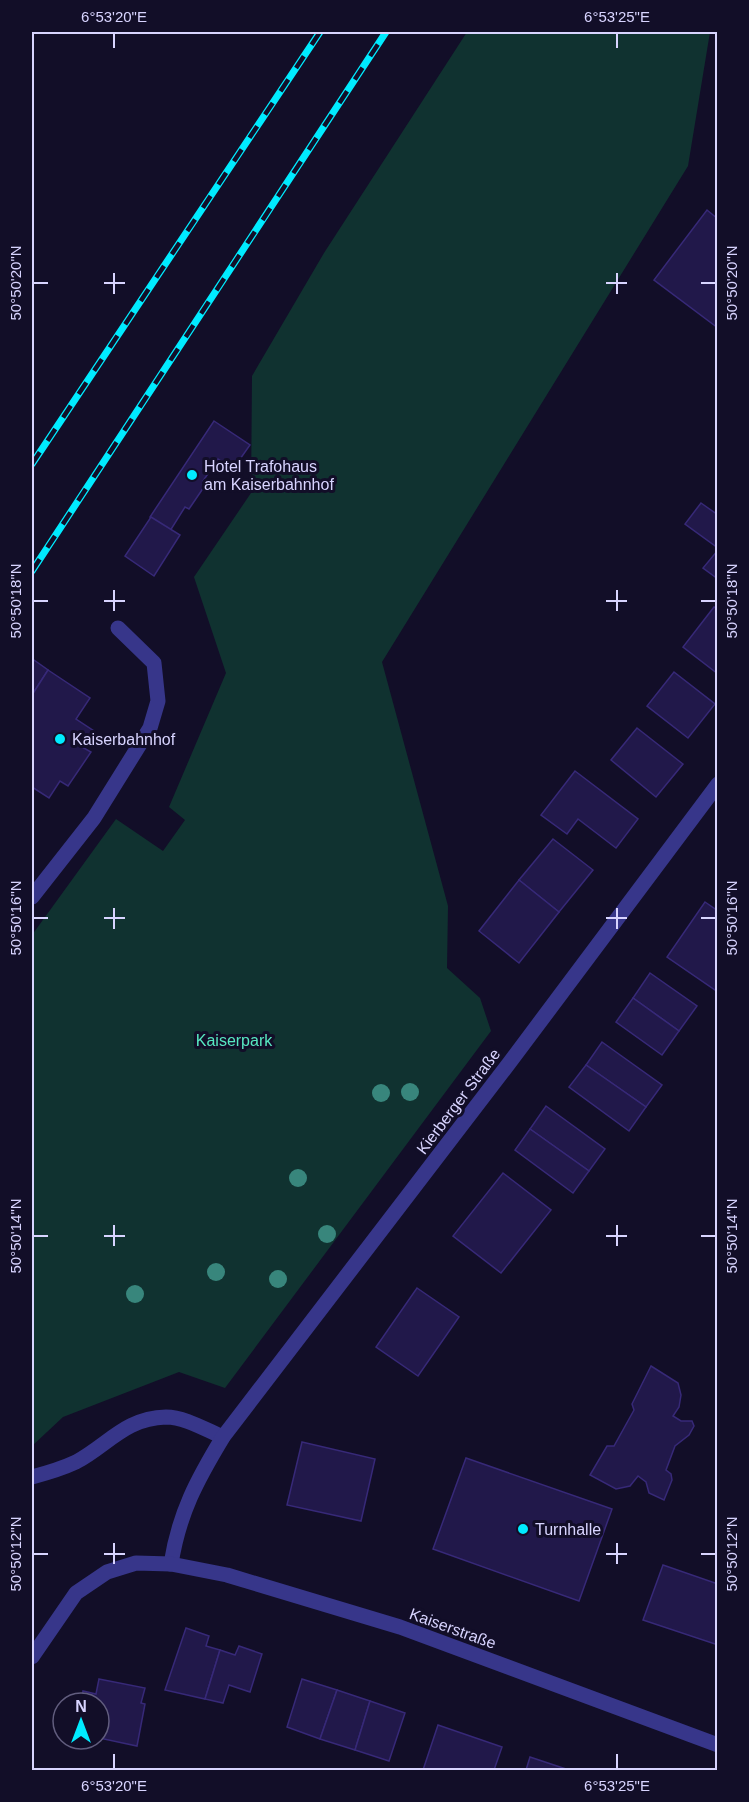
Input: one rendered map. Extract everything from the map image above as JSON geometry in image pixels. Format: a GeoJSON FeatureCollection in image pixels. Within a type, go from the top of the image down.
{"type":"FeatureCollection","features":[{"type":"Feature","properties":{"kind":"street"},"geometry":{"type":"LineString","coordinates":[[32,897],[94,818],[150,728],[158,701],[154,663],[118,628]]}},
{"type":"Feature","properties":{"kind":"street","name":"Kierberger Straße"},"geometry":{"type":"LineString","coordinates":[[171,1564],[176,1533],[189,1498],[223,1437],[510,1062],[717,784]]}},
{"type":"Feature","properties":{"kind":"street"},"geometry":{"type":"LineString","coordinates":[[32,1477],[53,1472],[77,1461],[131,1424],[167,1417],[188,1422],[223,1437]]}},
{"type":"Feature","properties":{"kind":"street","name":"Kaiserstraße"},"geometry":{"type":"LineString","coordinates":[[32,1657],[76,1593],[107,1572],[136,1563],[171,1564],[227,1575],[400,1627],[717,1745]]}},
{"type":"Feature","properties":{"kind":"green space","name":"Kaiserpark"},"geometry":{"type":"Polygon","coordinates":[[[467,32],[710,32],[688,166],[382,662],[448,906],[447,968],[480,998],[491,1031],[225,1388],[179,1372],[63,1417],[32,1446],[32,935],[116,819],[163,851],[185,820],[169,807],[226,673],[194,577],[251,493],[252,376],[324,253],[467,32]]]}},
{"type":"Feature","properties":{"kind":"building"},"geometry":{"type":"Polygon","coordinates":[[[707,210],[718,219],[718,328],[654,280],[707,210]]]}},
{"type":"Feature","properties":{"kind":"building","name":"Hotel Trafohaus am Kaiserbahnhof"},"geometry":{"type":"Polygon","coordinates":[[[214,421],[250,445],[233,469],[218,459],[203,481],[206,484],[189,509],[185,507],[170,531],[150,517],[214,421]]]}},
{"type":"Feature","properties":{"kind":"building"},"geometry":{"type":"Polygon","coordinates":[[[701,503],[718,515],[718,548],[685,524],[701,503]]]}},
{"type":"Feature","properties":{"kind":"building"},"geometry":{"type":"Polygon","coordinates":[[[151,517],[180,535],[154,576],[125,556],[151,517]]]}},
{"type":"Feature","properties":{"kind":"building"},"geometry":{"type":"Polygon","coordinates":[[[718,550],[718,579],[703,568],[718,550]]]}},
{"type":"Feature","properties":{"kind":"building"},"geometry":{"type":"Polygon","coordinates":[[[714,607],[718,609],[718,674],[683,647],[714,607]]]}},
{"type":"Feature","properties":{"kind":"building"},"geometry":{"type":"Polygon","coordinates":[[[34,660],[48,670],[32,695],[32,664],[34,660]]]}},
{"type":"Feature","properties":{"kind":"building","name":"Kaiserbahnhof"},"geometry":{"type":"Polygon","coordinates":[[[48,670],[90,698],[76,719],[94,731],[82,747],[91,752],[68,786],[60,781],[49,798],[32,787],[32,695],[48,670]]]}},
{"type":"Feature","properties":{"kind":"building"},"geometry":{"type":"Polygon","coordinates":[[[674,672],[715,704],[688,738],[647,706],[674,672]]]}},
{"type":"Feature","properties":{"kind":"building"},"geometry":{"type":"Polygon","coordinates":[[[637,728],[683,764],[656,797],[611,760],[637,728]]]}},
{"type":"Feature","properties":{"kind":"building"},"geometry":{"type":"Polygon","coordinates":[[[575,771],[638,819],[616,848],[578,819],[567,834],[541,815],[575,771]]]}},
{"type":"Feature","properties":{"kind":"building"},"geometry":{"type":"Polygon","coordinates":[[[553,839],[593,870],[559,912],[519,880],[553,839]]]}},
{"type":"Feature","properties":{"kind":"building"},"geometry":{"type":"Polygon","coordinates":[[[519,880],[559,912],[519,963],[479,931],[519,880]]]}},
{"type":"Feature","properties":{"kind":"building"},"geometry":{"type":"Polygon","coordinates":[[[705,902],[718,911],[718,992],[667,957],[705,902]]]}},
{"type":"Feature","properties":{"kind":"building"},"geometry":{"type":"Polygon","coordinates":[[[650,973],[697,1006],[679,1031],[633,998],[650,973]]]}},
{"type":"Feature","properties":{"kind":"building"},"geometry":{"type":"Polygon","coordinates":[[[633,998],[679,1031],[662,1055],[616,1022],[633,998]]]}},
{"type":"Feature","properties":{"kind":"building"},"geometry":{"type":"Polygon","coordinates":[[[602,1042],[662,1085],[646,1107],[586,1065],[602,1042]]]}},
{"type":"Feature","properties":{"kind":"building"},"geometry":{"type":"Polygon","coordinates":[[[586,1065],[646,1107],[629,1131],[569,1087],[586,1065]]]}},
{"type":"Feature","properties":{"kind":"building"},"geometry":{"type":"Polygon","coordinates":[[[546,1106],[605,1149],[589,1171],[530,1129],[546,1106]]]}},
{"type":"Feature","properties":{"kind":"building"},"geometry":{"type":"Polygon","coordinates":[[[530,1129],[589,1171],[573,1193],[515,1150],[530,1129]]]}},
{"type":"Feature","properties":{"kind":"building"},"geometry":{"type":"Polygon","coordinates":[[[503,1173],[551,1210],[501,1273],[453,1236],[503,1173]]]}},
{"type":"Feature","properties":{"kind":"building"},"geometry":{"type":"Polygon","coordinates":[[[417,1288],[459,1317],[418,1376],[376,1347],[417,1288]]]}},
{"type":"Feature","properties":{"kind":"building"},"geometry":{"type":"Polygon","coordinates":[[[651,1366],[678,1383],[681,1395],[679,1407],[673,1416],[681,1421],[692,1421],[694,1426],[689,1435],[675,1446],[666,1470],[671,1474],[672,1480],[664,1500],[649,1493],[646,1482],[638,1476],[630,1486],[616,1489],[590,1475],[607,1446],[614,1446],[634,1410],[632,1404],[651,1366]]]}},
{"type":"Feature","properties":{"kind":"building"},"geometry":{"type":"Polygon","coordinates":[[[302,1442],[375,1459],[361,1521],[287,1505],[302,1442]]]}},
{"type":"Feature","properties":{"kind":"building","name":"Turnhalle"},"geometry":{"type":"Polygon","coordinates":[[[466,1458],[612,1509],[579,1601],[433,1549],[466,1458]]]}},
{"type":"Feature","properties":{"kind":"building"},"geometry":{"type":"Polygon","coordinates":[[[663,1565],[718,1584],[718,1645],[643,1620],[663,1565]]]}},
{"type":"Feature","properties":{"kind":"building"},"geometry":{"type":"Polygon","coordinates":[[[186,1628],[209,1636],[206,1646],[220,1650],[205,1699],[165,1690],[186,1628]]]}},
{"type":"Feature","properties":{"kind":"building"},"geometry":{"type":"Polygon","coordinates":[[[239,1646],[262,1654],[250,1692],[229,1685],[223,1703],[205,1699],[220,1650],[235,1655],[239,1646]]]}},
{"type":"Feature","properties":{"kind":"building"},"geometry":{"type":"Polygon","coordinates":[[[99,1679],[145,1688],[141,1703],[145,1704],[137,1746],[111,1741],[111,1691],[97,1691],[99,1679]]]}},
{"type":"Feature","properties":{"kind":"building"},"geometry":{"type":"Polygon","coordinates":[[[302,1679],[337,1690],[320,1739],[287,1727],[302,1679]]]}},
{"type":"Feature","properties":{"kind":"building"},"geometry":{"type":"Polygon","coordinates":[[[337,1690],[370,1701],[355,1750],[320,1739],[337,1690]]]}},
{"type":"Feature","properties":{"kind":"building"},"geometry":{"type":"Polygon","coordinates":[[[370,1701],[405,1713],[389,1761],[355,1750],[370,1701]]]}},
{"type":"Feature","properties":{"kind":"building"},"geometry":{"type":"Polygon","coordinates":[[[438,1725],[502,1747],[494,1770],[423,1770],[438,1725]]]}},
{"type":"Feature","properties":{"kind":"building"},"geometry":{"type":"Polygon","coordinates":[[[530,1757],[569,1770],[526,1770],[530,1757]]]}},
{"type":"Feature","properties":{"kind":"railway"},"geometry":{"type":"LineString","coordinates":[[32,464],[320,32]]}},
{"type":"Feature","properties":{"kind":"railway"},"geometry":{"type":"LineString","coordinates":[[32,571],[386,32]]}},
{"type":"Feature","properties":{"kind":"place","name":"Hotel Trafohaus am Kaiserbahnhof"},"geometry":{"type":"Point","coordinates":[192,475]}},
{"type":"Feature","properties":{"kind":"place","name":"Kaiserbahnhof"},"geometry":{"type":"Point","coordinates":[60,739]}},
{"type":"Feature","properties":{"kind":"place","name":"Turnhalle"},"geometry":{"type":"Point","coordinates":[523,1529]}}]}
